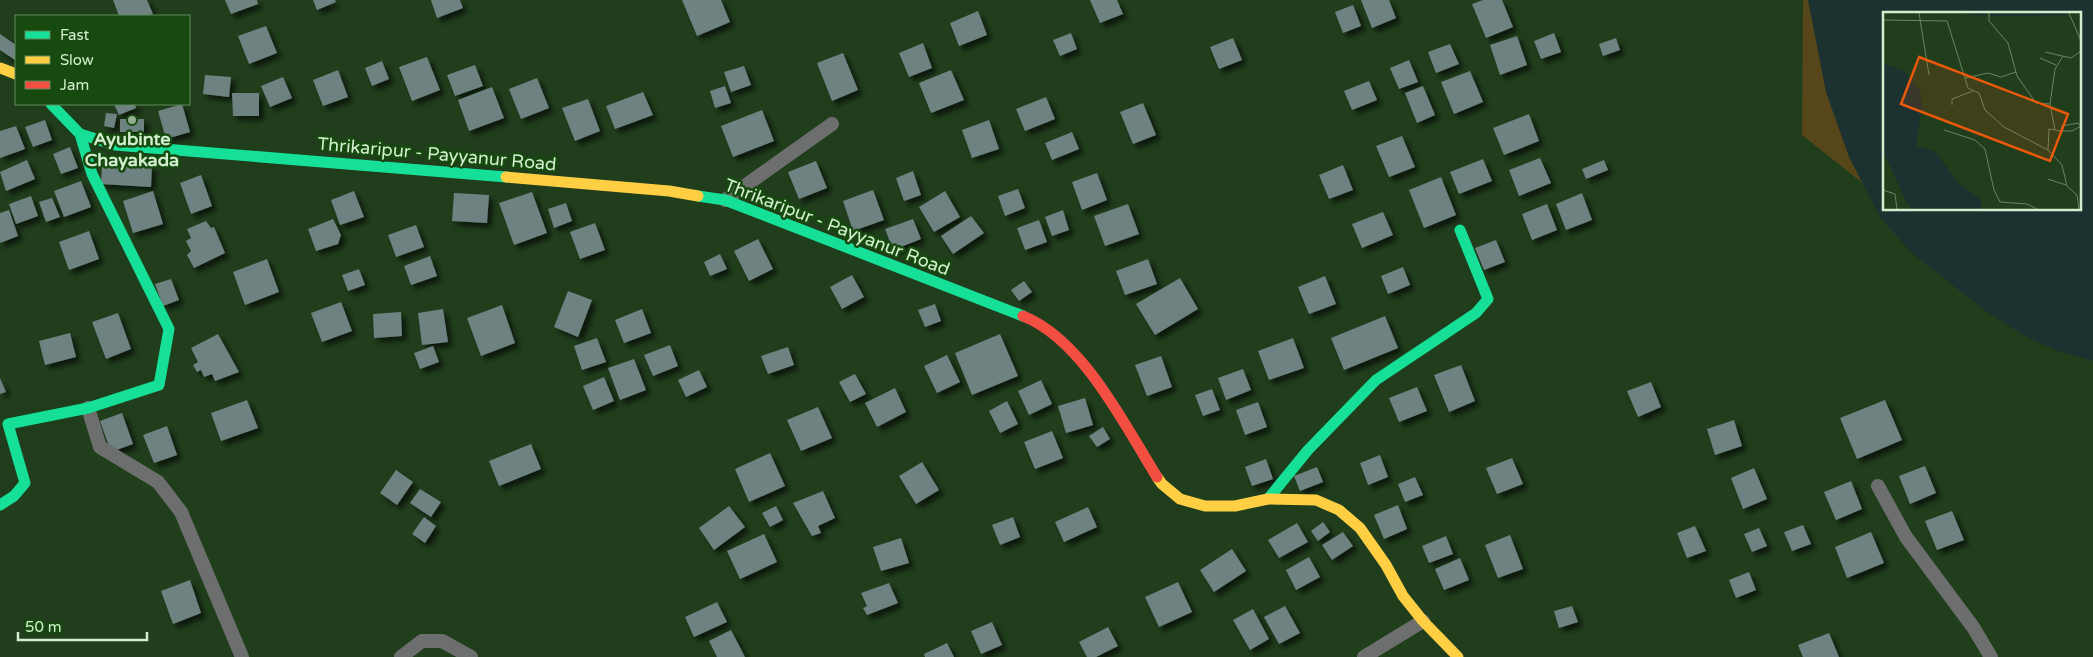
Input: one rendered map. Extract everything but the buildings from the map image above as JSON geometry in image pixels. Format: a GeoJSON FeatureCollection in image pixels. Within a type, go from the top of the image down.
{"type":"FeatureCollection","features":[{"type":"Feature","properties":{"kind":"main road"},"geometry":{"type":"LineString","coordinates":[[0,68],[15,74]]}},
{"type":"Feature","properties":{"kind":"main road","name":"Thrikaripur - Payyanur Road"},"geometry":{"type":"LineString","coordinates":[[52,105],[80,134],[115,145],[669,192],[726,200],[1038,322],[1087,366],[1162,484],[1180,499],[1205,506],[1235,506],[1268,500],[1316,500],[1339,510],[1360,528],[1386,565],[1403,596],[1423,621],[1458,657]]}},
{"type":"Feature","properties":{"kind":"main road"},"geometry":{"type":"LineString","coordinates":[[0,505],[14,496],[25,484],[4,425],[88,408],[159,385],[169,329],[92,174],[80,134]]}},
{"type":"Feature","properties":{"kind":"main road"},"geometry":{"type":"LineString","coordinates":[[1268,500],[1308,450],[1376,380],[1476,313],[1488,298],[1460,230]]}},
{"type":"Feature","properties":{"kind":"street"},"geometry":{"type":"LineString","coordinates":[[726,200],[832,124]]}},
{"type":"Feature","properties":{"kind":"street"},"geometry":{"type":"LineString","coordinates":[[88,408],[100,447],[158,482],[181,512],[242,657]]}},
{"type":"Feature","properties":{"kind":"street"},"geometry":{"type":"LineString","coordinates":[[1878,486],[1906,537],[1973,627],[1991,657]]}},
{"type":"Feature","properties":{"kind":"street"},"geometry":{"type":"LineString","coordinates":[[1364,657],[1423,621]]}},
{"type":"Feature","properties":{"kind":"street"},"geometry":{"type":"LineString","coordinates":[[401,657],[422,641],[442,641],[471,657]]}},
{"type":"Feature","properties":{"kind":"shaded area"},"geometry":{"type":"Polygon","coordinates":[[[1803,0],[1919,0],[1889,12],[1883,12],[1883,199],[1802,135],[1803,0]]]}},
{"type":"Feature","properties":{"kind":"water"},"geometry":{"type":"Polygon","coordinates":[[[1808,0],[2093,0],[2093,361],[2058,351],[2025,336],[1984,310],[1911,252],[1880,217],[1849,157],[1826,92],[1808,0]]]}},
{"type":"Feature","properties":{"kind":"traffic: fast"},"geometry":{"type":"LineString","coordinates":[[52,105],[80,134],[115,145],[506,177]]}},
{"type":"Feature","properties":{"kind":"traffic: fast"},"geometry":{"type":"LineString","coordinates":[[0,505],[14,496],[25,483],[8,424],[88,408],[159,385],[169,329],[92,174],[80,134]]}},
{"type":"Feature","properties":{"kind":"traffic: fast"},"geometry":{"type":"LineString","coordinates":[[698,196],[725,200],[1023,316]]}},
{"type":"Feature","properties":{"kind":"traffic: fast"},"geometry":{"type":"LineString","coordinates":[[1268,499],[1308,450],[1376,380],[1476,313],[1488,299],[1460,230]]}},
{"type":"Feature","properties":{"kind":"traffic: slow"},"geometry":{"type":"LineString","coordinates":[[0,68],[15,74]]}},
{"type":"Feature","properties":{"kind":"traffic: slow"},"geometry":{"type":"LineString","coordinates":[[506,177],[669,191],[698,196]]}},
{"type":"Feature","properties":{"kind":"traffic: slow"},"geometry":{"type":"LineString","coordinates":[[1157,477],[1162,484],[1180,499],[1205,506],[1235,506],[1268,499],[1316,500],[1339,510],[1360,528],[1386,565],[1403,596],[1423,621],[1458,657]]}},
{"type":"Feature","properties":{"kind":"traffic: jam"},"geometry":{"type":"LineString","coordinates":[[1023,316],[1045,328],[1065,344],[1083,364],[1116,409],[1157,477]]}},
{"type":"Feature","properties":{"kind":"place","name":"Ayubinte Chayakada"},"geometry":{"type":"Point","coordinates":[132,120]}}]}
